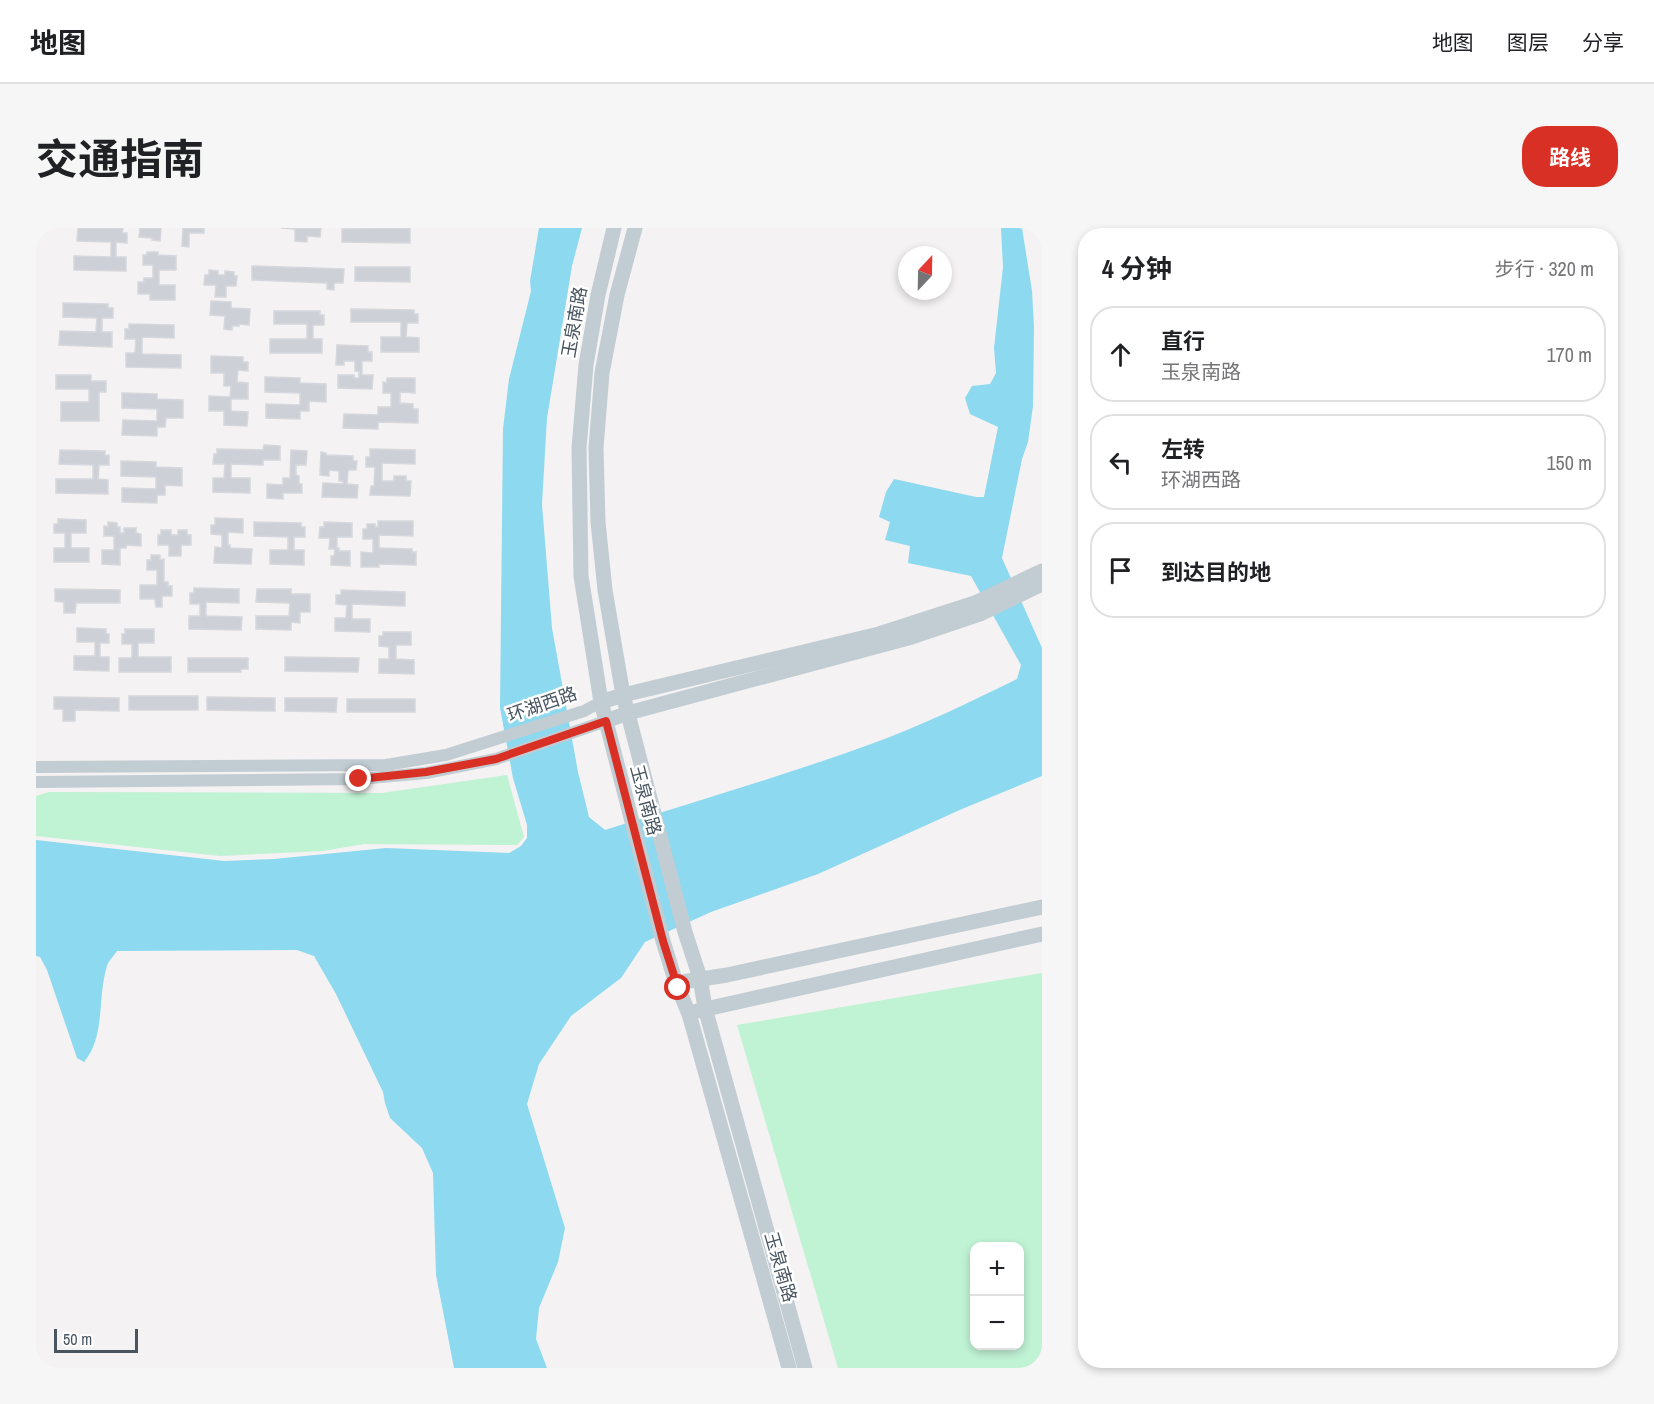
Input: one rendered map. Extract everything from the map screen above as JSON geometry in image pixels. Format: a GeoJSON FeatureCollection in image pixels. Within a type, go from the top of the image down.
{"type":"FeatureCollection","features":[{"type":"Feature","properties":{"kind":"street","name":"玉泉南路"},"geometry":{"type":"LineString","coordinates":[[614,228],[598,295],[586,365],[579,448],[581,576],[601,702],[628,808],[663,941],[676,983],[689,1014],[789,1368]]}},
{"type":"Feature","properties":{"kind":"street","name":"玉泉南路"},"geometry":{"type":"LineString","coordinates":[[635,228],[617,295],[602,373],[596,448],[598,522],[605,590],[623,695],[700,978],[705,1008],[805,1368]]}},
{"type":"Feature","properties":{"kind":"street","name":"环湖西路"},"geometry":{"type":"LineString","coordinates":[[1014,593],[1042,571]]}},
{"type":"Feature","properties":{"kind":"street","name":"环湖西路"},"geometry":{"type":"LineString","coordinates":[[36,782],[359,779],[426,772],[496,759],[628,713],[912,637],[1014,593],[1042,584]]}},
{"type":"Feature","properties":{"kind":"street","name":"环湖西路"},"geometry":{"type":"LineString","coordinates":[[36,768],[386,765],[447,755],[584,711],[601,702],[623,695],[977,609]]}},
{"type":"Feature","properties":{"kind":"street"},"geometry":{"type":"LineString","coordinates":[[676,983],[728,975],[1042,907]]}},
{"type":"Feature","properties":{"kind":"street"},"geometry":{"type":"LineString","coordinates":[[689,1014],[705,1008],[1042,934]]}},
{"type":"Feature","properties":{"kind":"green space"},"geometry":{"type":"Polygon","coordinates":[[[507,775],[524,837],[517,845],[364,844],[323,851],[220,856],[36,836],[36,796],[49,792],[382,793],[507,775]]]}},
{"type":"Feature","properties":{"kind":"green space"},"geometry":{"type":"Polygon","coordinates":[[[1042,973],[1042,1368],[838,1368],[737,1025],[1042,973]]]}},
{"type":"Feature","properties":{"kind":"water"},"geometry":{"type":"Polygon","coordinates":[[[539,228],[582,228],[572,266],[547,418],[542,504],[552,628],[578,772],[589,817],[605,830],[772,778],[890,737],[1017,679],[1021,665],[971,576],[908,563],[910,546],[885,540],[890,522],[879,517],[886,492],[894,479],[984,497],[998,427],[970,414],[965,398],[972,386],[990,384],[996,373],[994,348],[1003,267],[1001,228],[1022,228],[1032,291],[1033,406],[1028,442],[1022,459],[1002,558],[1042,648],[1042,776],[962,809],[818,874],[711,912],[645,942],[621,978],[571,1016],[539,1064],[527,1104],[565,1228],[558,1262],[539,1308],[536,1339],[547,1368],[454,1368],[436,1275],[433,1173],[422,1148],[390,1118],[383,1092],[336,994],[314,956],[297,950],[117,951],[107,966],[98,1028],[91,1052],[84,1062],[77,1058],[47,970],[40,957],[36,956],[36,840],[224,861],[274,859],[386,848],[509,853],[521,846],[527,838],[527,825],[513,778],[500,708],[503,429],[509,379],[531,291],[530,281],[539,228]]]}},
{"type":"Feature","properties":{"kind":"building"},"geometry":{"type":"Polygon","coordinates":[[[78,228],[123,228],[122,233],[127,233],[127,243],[116,242],[116,257],[126,257],[126,271],[74,270],[74,256],[111,257],[111,242],[77,241],[78,228]]]}},
{"type":"Feature","properties":{"kind":"building"},"geometry":{"type":"Polygon","coordinates":[[[140,228],[161,228],[160,241],[139,237],[140,228]]]}},
{"type":"Feature","properties":{"kind":"building"},"geometry":{"type":"Polygon","coordinates":[[[183,228],[204,228],[204,233],[189,233],[189,247],[182,246],[183,228]]]}},
{"type":"Feature","properties":{"kind":"building"},"geometry":{"type":"Polygon","coordinates":[[[281,228],[321,228],[320,237],[307,236],[307,242],[295,241],[295,229],[281,228]]]}},
{"type":"Feature","properties":{"kind":"building"},"geometry":{"type":"Polygon","coordinates":[[[410,228],[410,243],[342,242],[342,229],[410,228]]]}},
{"type":"Feature","properties":{"kind":"building"},"geometry":{"type":"Polygon","coordinates":[[[147,252],[176,256],[176,270],[159,270],[159,285],[175,285],[175,300],[150,300],[150,294],[138,294],[138,282],[144,282],[144,278],[153,278],[153,265],[143,265],[143,255],[147,255],[147,252]]]}},
{"type":"Feature","properties":{"kind":"building"},"geometry":{"type":"Polygon","coordinates":[[[252,266],[344,269],[343,283],[334,283],[334,290],[327,289],[327,283],[252,280],[252,266]]]}},
{"type":"Feature","properties":{"kind":"building"},"geometry":{"type":"Polygon","coordinates":[[[355,267],[410,267],[410,282],[355,281],[355,267]]]}},
{"type":"Feature","properties":{"kind":"building"},"geometry":{"type":"Polygon","coordinates":[[[209,270],[218,271],[218,275],[225,275],[225,271],[234,272],[234,276],[237,276],[236,286],[226,286],[226,297],[215,297],[216,285],[204,285],[205,275],[209,275],[209,270]]]}},
{"type":"Feature","properties":{"kind":"building"},"geometry":{"type":"Polygon","coordinates":[[[211,301],[231,302],[231,308],[250,309],[249,325],[239,324],[239,326],[232,326],[232,330],[224,329],[225,316],[210,315],[211,301]]]}},
{"type":"Feature","properties":{"kind":"building"},"geometry":{"type":"Polygon","coordinates":[[[63,303],[108,304],[108,308],[113,308],[113,318],[102,318],[102,332],[112,332],[112,347],[59,345],[60,331],[96,332],[97,318],[63,317],[63,303]]]}},
{"type":"Feature","properties":{"kind":"building"},"geometry":{"type":"Polygon","coordinates":[[[351,309],[414,310],[414,314],[418,314],[418,323],[407,323],[406,337],[419,338],[419,352],[381,352],[381,337],[401,337],[401,322],[351,322],[351,309]]]}},
{"type":"Feature","properties":{"kind":"building"},"geometry":{"type":"Polygon","coordinates":[[[274,311],[320,311],[320,315],[324,315],[324,325],[313,325],[313,339],[322,339],[322,353],[270,353],[270,339],[307,339],[307,324],[274,324],[274,311]]]}},
{"type":"Feature","properties":{"kind":"building"},"geometry":{"type":"Polygon","coordinates":[[[129,324],[174,325],[174,338],[142,337],[142,354],[181,355],[181,368],[126,367],[126,353],[135,353],[136,339],[125,339],[125,329],[129,329],[129,324]]]}},
{"type":"Feature","properties":{"kind":"building"},"geometry":{"type":"Polygon","coordinates":[[[337,345],[368,346],[368,352],[372,352],[372,361],[362,361],[362,375],[373,375],[372,389],[338,388],[338,375],[354,375],[354,378],[359,378],[359,371],[355,371],[355,361],[344,361],[344,365],[336,365],[337,345]]]}},
{"type":"Feature","properties":{"kind":"building"},"geometry":{"type":"Polygon","coordinates":[[[211,356],[243,357],[243,362],[248,362],[248,371],[238,370],[237,382],[248,383],[248,399],[231,399],[231,411],[248,412],[247,426],[224,425],[224,411],[209,411],[209,396],[230,397],[231,386],[224,386],[224,373],[211,373],[211,356]]]}},
{"type":"Feature","properties":{"kind":"building"},"geometry":{"type":"Polygon","coordinates":[[[56,375],[91,375],[91,381],[106,381],[106,392],[99,392],[99,421],[61,421],[61,402],[89,402],[89,389],[56,389],[56,375]]]}},
{"type":"Feature","properties":{"kind":"building"},"geometry":{"type":"Polygon","coordinates":[[[265,377],[300,378],[300,383],[326,384],[326,402],[309,401],[309,411],[300,411],[300,419],[266,418],[266,404],[300,405],[300,393],[265,392],[265,377]]]}},
{"type":"Feature","properties":{"kind":"building"},"geometry":{"type":"Polygon","coordinates":[[[387,378],[415,378],[415,393],[400,392],[400,403],[413,404],[413,409],[418,409],[418,423],[378,422],[378,429],[343,428],[344,414],[378,415],[378,407],[391,407],[391,393],[383,393],[383,382],[387,383],[387,378]]]}},
{"type":"Feature","properties":{"kind":"building"},"geometry":{"type":"Polygon","coordinates":[[[122,393],[157,394],[157,399],[183,400],[183,418],[166,418],[165,427],[157,427],[157,436],[122,435],[123,420],[157,421],[157,409],[122,408],[122,393]]]}},
{"type":"Feature","properties":{"kind":"building"},"geometry":{"type":"Polygon","coordinates":[[[264,445],[280,446],[280,460],[263,460],[263,465],[231,464],[231,478],[250,478],[250,493],[213,492],[213,478],[224,478],[225,464],[213,464],[217,449],[263,450],[264,445]]]}},
{"type":"Feature","properties":{"kind":"building"},"geometry":{"type":"Polygon","coordinates":[[[370,449],[415,450],[415,464],[382,463],[382,481],[394,481],[394,476],[406,476],[406,481],[411,481],[410,496],[370,495],[371,486],[374,486],[375,467],[366,467],[366,457],[370,457],[370,449]]]}},
{"type":"Feature","properties":{"kind":"building"},"geometry":{"type":"Polygon","coordinates":[[[60,450],[105,451],[105,456],[109,455],[109,465],[99,465],[98,479],[108,480],[108,494],[56,493],[56,479],[93,479],[93,465],[59,464],[60,450]]]}},
{"type":"Feature","properties":{"kind":"building"},"geometry":{"type":"Polygon","coordinates":[[[291,450],[307,451],[306,465],[296,465],[296,475],[299,476],[299,484],[302,484],[302,493],[283,493],[283,499],[267,498],[267,484],[283,485],[283,478],[290,478],[291,450]]]}},
{"type":"Feature","properties":{"kind":"building"},"geometry":{"type":"Polygon","coordinates":[[[321,452],[326,455],[353,456],[353,461],[357,461],[356,470],[348,470],[347,484],[358,485],[357,498],[322,497],[323,483],[343,484],[343,481],[339,481],[339,471],[329,470],[329,476],[320,475],[321,452]]]}},
{"type":"Feature","properties":{"kind":"building"},"geometry":{"type":"Polygon","coordinates":[[[121,461],[156,462],[156,467],[182,468],[182,486],[165,485],[165,495],[157,495],[157,503],[122,502],[122,488],[156,489],[156,477],[121,476],[121,461]]]}},
{"type":"Feature","properties":{"kind":"building"},"geometry":{"type":"Polygon","coordinates":[[[215,518],[243,519],[243,533],[228,532],[228,545],[230,548],[252,549],[251,564],[214,563],[215,547],[222,548],[222,535],[211,534],[211,525],[215,525],[215,518]]]}},
{"type":"Feature","properties":{"kind":"building"},"geometry":{"type":"Polygon","coordinates":[[[58,519],[86,520],[86,533],[71,533],[71,548],[89,548],[89,562],[54,562],[54,548],[65,548],[65,533],[54,533],[54,524],[58,524],[58,519]]]}},
{"type":"Feature","properties":{"kind":"building"},"geometry":{"type":"Polygon","coordinates":[[[378,521],[413,521],[413,536],[379,535],[379,548],[412,549],[412,552],[416,552],[416,565],[379,564],[379,567],[361,567],[361,552],[373,553],[373,539],[363,539],[363,529],[367,529],[367,524],[375,524],[375,527],[378,527],[378,521]]]}},
{"type":"Feature","properties":{"kind":"building"},"geometry":{"type":"Polygon","coordinates":[[[108,522],[117,523],[120,533],[124,533],[124,528],[136,528],[136,533],[141,534],[141,546],[126,545],[126,548],[120,548],[120,565],[102,564],[102,550],[114,550],[114,536],[104,536],[104,526],[108,527],[108,522]]]}},
{"type":"Feature","properties":{"kind":"building"},"geometry":{"type":"Polygon","coordinates":[[[254,522],[301,523],[301,527],[305,527],[305,537],[294,537],[294,550],[304,550],[304,565],[270,564],[270,550],[288,550],[288,537],[254,536],[254,522]]]}},
{"type":"Feature","properties":{"kind":"building"},"geometry":{"type":"Polygon","coordinates":[[[324,522],[352,523],[352,537],[337,537],[339,551],[350,551],[350,566],[331,565],[331,556],[334,556],[335,549],[329,549],[330,538],[319,538],[320,527],[324,527],[324,522]]]}},
{"type":"Feature","properties":{"kind":"building"},"geometry":{"type":"Polygon","coordinates":[[[161,530],[171,530],[171,535],[178,535],[178,530],[187,530],[187,535],[191,535],[191,545],[181,545],[181,556],[169,556],[169,545],[158,545],[158,535],[161,535],[161,530]]]}},
{"type":"Feature","properties":{"kind":"building"},"geometry":{"type":"Polygon","coordinates":[[[151,555],[160,555],[160,560],[164,559],[164,582],[172,586],[172,596],[162,596],[162,607],[156,607],[155,599],[140,599],[140,585],[157,585],[157,570],[147,570],[147,560],[151,560],[151,555]]]}},
{"type":"Feature","properties":{"kind":"building"},"geometry":{"type":"Polygon","coordinates":[[[194,588],[239,589],[239,603],[206,602],[206,616],[242,617],[241,630],[189,629],[189,616],[200,616],[200,604],[190,604],[190,593],[194,593],[194,588]]]}},
{"type":"Feature","properties":{"kind":"building"},"geometry":{"type":"Polygon","coordinates":[[[55,589],[120,590],[120,603],[76,603],[75,613],[64,613],[64,602],[55,601],[55,589]]]}},
{"type":"Feature","properties":{"kind":"building"},"geometry":{"type":"Polygon","coordinates":[[[257,589],[291,589],[291,594],[310,594],[310,612],[300,612],[300,623],[291,622],[291,630],[256,629],[256,616],[289,616],[290,603],[256,602],[257,589]]]}},
{"type":"Feature","properties":{"kind":"building"},"geometry":{"type":"Polygon","coordinates":[[[341,590],[405,592],[405,606],[352,604],[352,619],[370,619],[370,632],[335,631],[335,618],[346,618],[347,605],[336,604],[336,595],[341,595],[341,590]]]}},
{"type":"Feature","properties":{"kind":"building"},"geometry":{"type":"Polygon","coordinates":[[[77,628],[106,629],[106,634],[109,634],[109,643],[100,643],[100,657],[109,657],[109,671],[74,670],[74,656],[95,656],[95,642],[77,642],[77,628]]]}},
{"type":"Feature","properties":{"kind":"building"},"geometry":{"type":"Polygon","coordinates":[[[125,629],[154,629],[154,643],[138,643],[138,657],[171,657],[171,672],[119,672],[119,658],[132,658],[132,644],[122,644],[122,634],[125,634],[125,629]]]}},
{"type":"Feature","properties":{"kind":"building"},"geometry":{"type":"Polygon","coordinates":[[[383,632],[411,632],[411,645],[396,645],[396,659],[414,660],[414,674],[379,673],[379,659],[389,659],[389,647],[379,646],[379,636],[383,636],[383,632]]]}},
{"type":"Feature","properties":{"kind":"building"},"geometry":{"type":"Polygon","coordinates":[[[285,657],[359,658],[358,672],[285,671],[285,657]]]}},
{"type":"Feature","properties":{"kind":"building"},"geometry":{"type":"Polygon","coordinates":[[[188,658],[248,658],[248,669],[241,669],[241,672],[188,672],[188,658]]]}},
{"type":"Feature","properties":{"kind":"building"},"geometry":{"type":"Polygon","coordinates":[[[129,696],[198,696],[198,710],[129,710],[129,696]]]}},
{"type":"Feature","properties":{"kind":"building"},"geometry":{"type":"Polygon","coordinates":[[[54,697],[119,698],[119,711],[75,710],[75,721],[63,721],[63,709],[54,709],[54,697]]]}},
{"type":"Feature","properties":{"kind":"building"},"geometry":{"type":"Polygon","coordinates":[[[207,697],[275,698],[275,711],[207,710],[207,697]]]}},
{"type":"Feature","properties":{"kind":"building"},"geometry":{"type":"Polygon","coordinates":[[[285,698],[337,698],[336,712],[285,711],[285,698]]]}},
{"type":"Feature","properties":{"kind":"building"},"geometry":{"type":"Polygon","coordinates":[[[347,699],[415,699],[415,712],[347,712],[347,699]]]}},
{"type":"Feature","properties":{"kind":"route"},"geometry":{"type":"LineString","coordinates":[[359,779],[426,772],[496,759],[606,721],[663,941],[678,988]]}}]}
